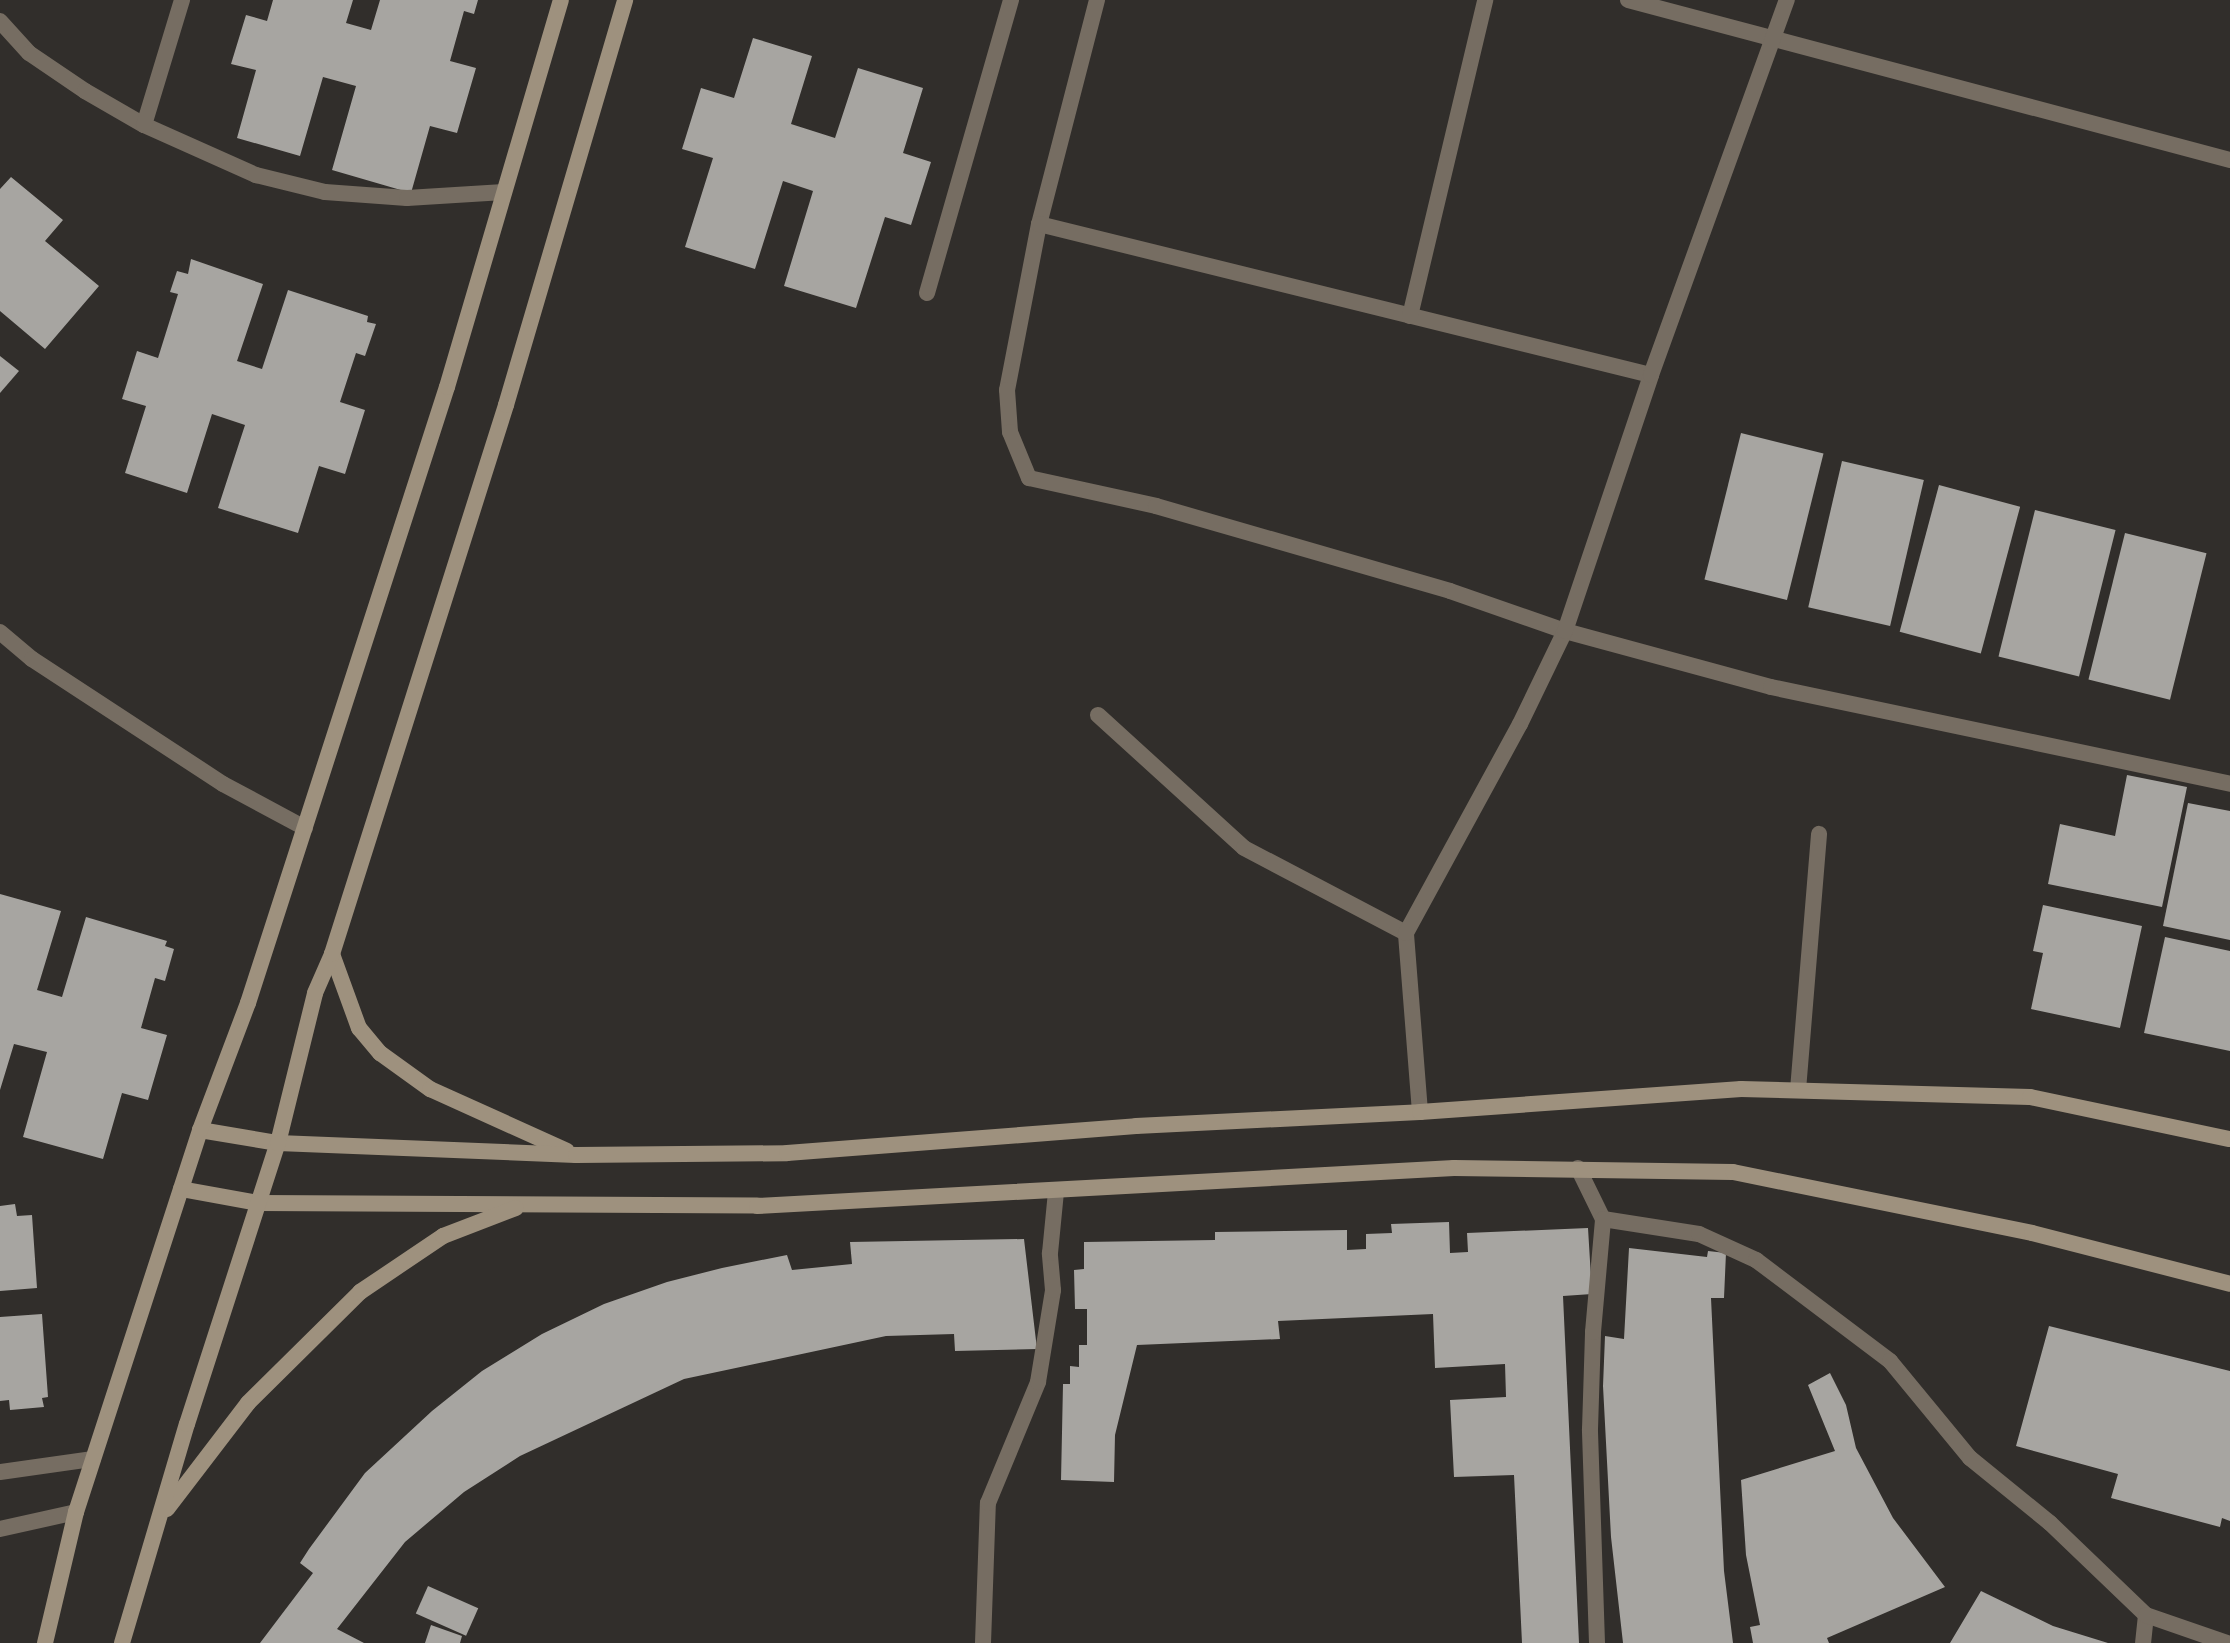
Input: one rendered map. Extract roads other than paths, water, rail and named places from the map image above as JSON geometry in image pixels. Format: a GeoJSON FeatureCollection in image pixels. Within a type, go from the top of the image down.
{"type":"FeatureCollection","features":[{"type":"Feature","properties":{"kind":"main road"},"geometry":{"type":"LineString","coordinates":[[45,1643],[76,1512],[200,1130],[248,1003],[447,387],[561,0]]}},
{"type":"Feature","properties":{"kind":"main road"},"geometry":{"type":"LineString","coordinates":[[122,1643],[187,1424],[278,1143],[315,993],[332,954],[506,405],[625,0]]}},
{"type":"Feature","properties":{"kind":"main road"},"geometry":{"type":"LineString","coordinates":[[332,954],[359,1028],[380,1053],[430,1089],[576,1155]]}},
{"type":"Feature","properties":{"kind":"main road"},"geometry":{"type":"LineString","coordinates":[[200,1130],[278,1143],[576,1155],[787,1153],[1136,1126],[1420,1112],[1741,1089],[2030,1097],[2230,1139]]}},
{"type":"Feature","properties":{"kind":"main road"},"geometry":{"type":"LineString","coordinates":[[181,1189],[258,1203],[757,1206],[1454,1168],[1733,1172],[2032,1233],[2230,1284]]}},
{"type":"Feature","properties":{"kind":"main road"},"geometry":{"type":"LineString","coordinates":[[162,1516],[248,1403],[360,1292],[443,1236],[525,1204]]}},
{"type":"Feature","properties":{"kind":"street"},"geometry":{"type":"LineString","coordinates":[[144,125],[182,0]]}},
{"type":"Feature","properties":{"kind":"street"},"geometry":{"type":"LineString","coordinates":[[1097,0],[1039,224],[1007,390],[1010,432],[1029,478],[1156,506],[1450,591],[1565,631],[1771,687],[2230,784]]}},
{"type":"Feature","properties":{"kind":"street"},"geometry":{"type":"LineString","coordinates":[[1410,316],[1485,0]]}},
{"type":"Feature","properties":{"kind":"street"},"geometry":{"type":"LineString","coordinates":[[1628,0],[2230,160]]}},
{"type":"Feature","properties":{"kind":"street"},"geometry":{"type":"LineString","coordinates":[[1420,1112],[1406,933],[1520,724],[1565,631],[1651,375],[1787,0]]}},
{"type":"Feature","properties":{"kind":"street"},"geometry":{"type":"LineString","coordinates":[[927,293],[1009,1]]}},
{"type":"Feature","properties":{"kind":"street"},"geometry":{"type":"LineString","coordinates":[[0,21],[29,53],[85,91],[144,125],[256,175],[325,192],[407,198],[504,192]]}},
{"type":"Feature","properties":{"kind":"street"},"geometry":{"type":"LineString","coordinates":[[1039,224],[1651,375]]}},
{"type":"Feature","properties":{"kind":"street"},"geometry":{"type":"LineString","coordinates":[[0,632],[32,659],[223,784],[305,828]]}},
{"type":"Feature","properties":{"kind":"street"},"geometry":{"type":"LineString","coordinates":[[1098,715],[1244,848],[1406,933]]}},
{"type":"Feature","properties":{"kind":"street"},"geometry":{"type":"LineString","coordinates":[[1798,1090],[1819,834]]}},
{"type":"Feature","properties":{"kind":"street"},"geometry":{"type":"LineString","coordinates":[[1578,1168],[1603,1219],[1593,1332],[1590,1429],[1597,1643]]}},
{"type":"Feature","properties":{"kind":"street"},"geometry":{"type":"LineString","coordinates":[[983,1643],[988,1503],[1038,1382],[1053,1290],[1050,1253],[1056,1192]]}},
{"type":"Feature","properties":{"kind":"street"},"geometry":{"type":"LineString","coordinates":[[1603,1219],[1699,1234],[1756,1260],[1890,1361],[1970,1458],[2050,1523],[2146,1615],[2227,1643]]}},
{"type":"Feature","properties":{"kind":"street"},"geometry":{"type":"LineString","coordinates":[[0,1472],[93,1459]]}},
{"type":"Feature","properties":{"kind":"street"},"geometry":{"type":"LineString","coordinates":[[0,1529],[76,1512]]}},
{"type":"Feature","properties":{"kind":"street"},"geometry":{"type":"LineString","coordinates":[[2143,1643],[2146,1615]]}}]}
